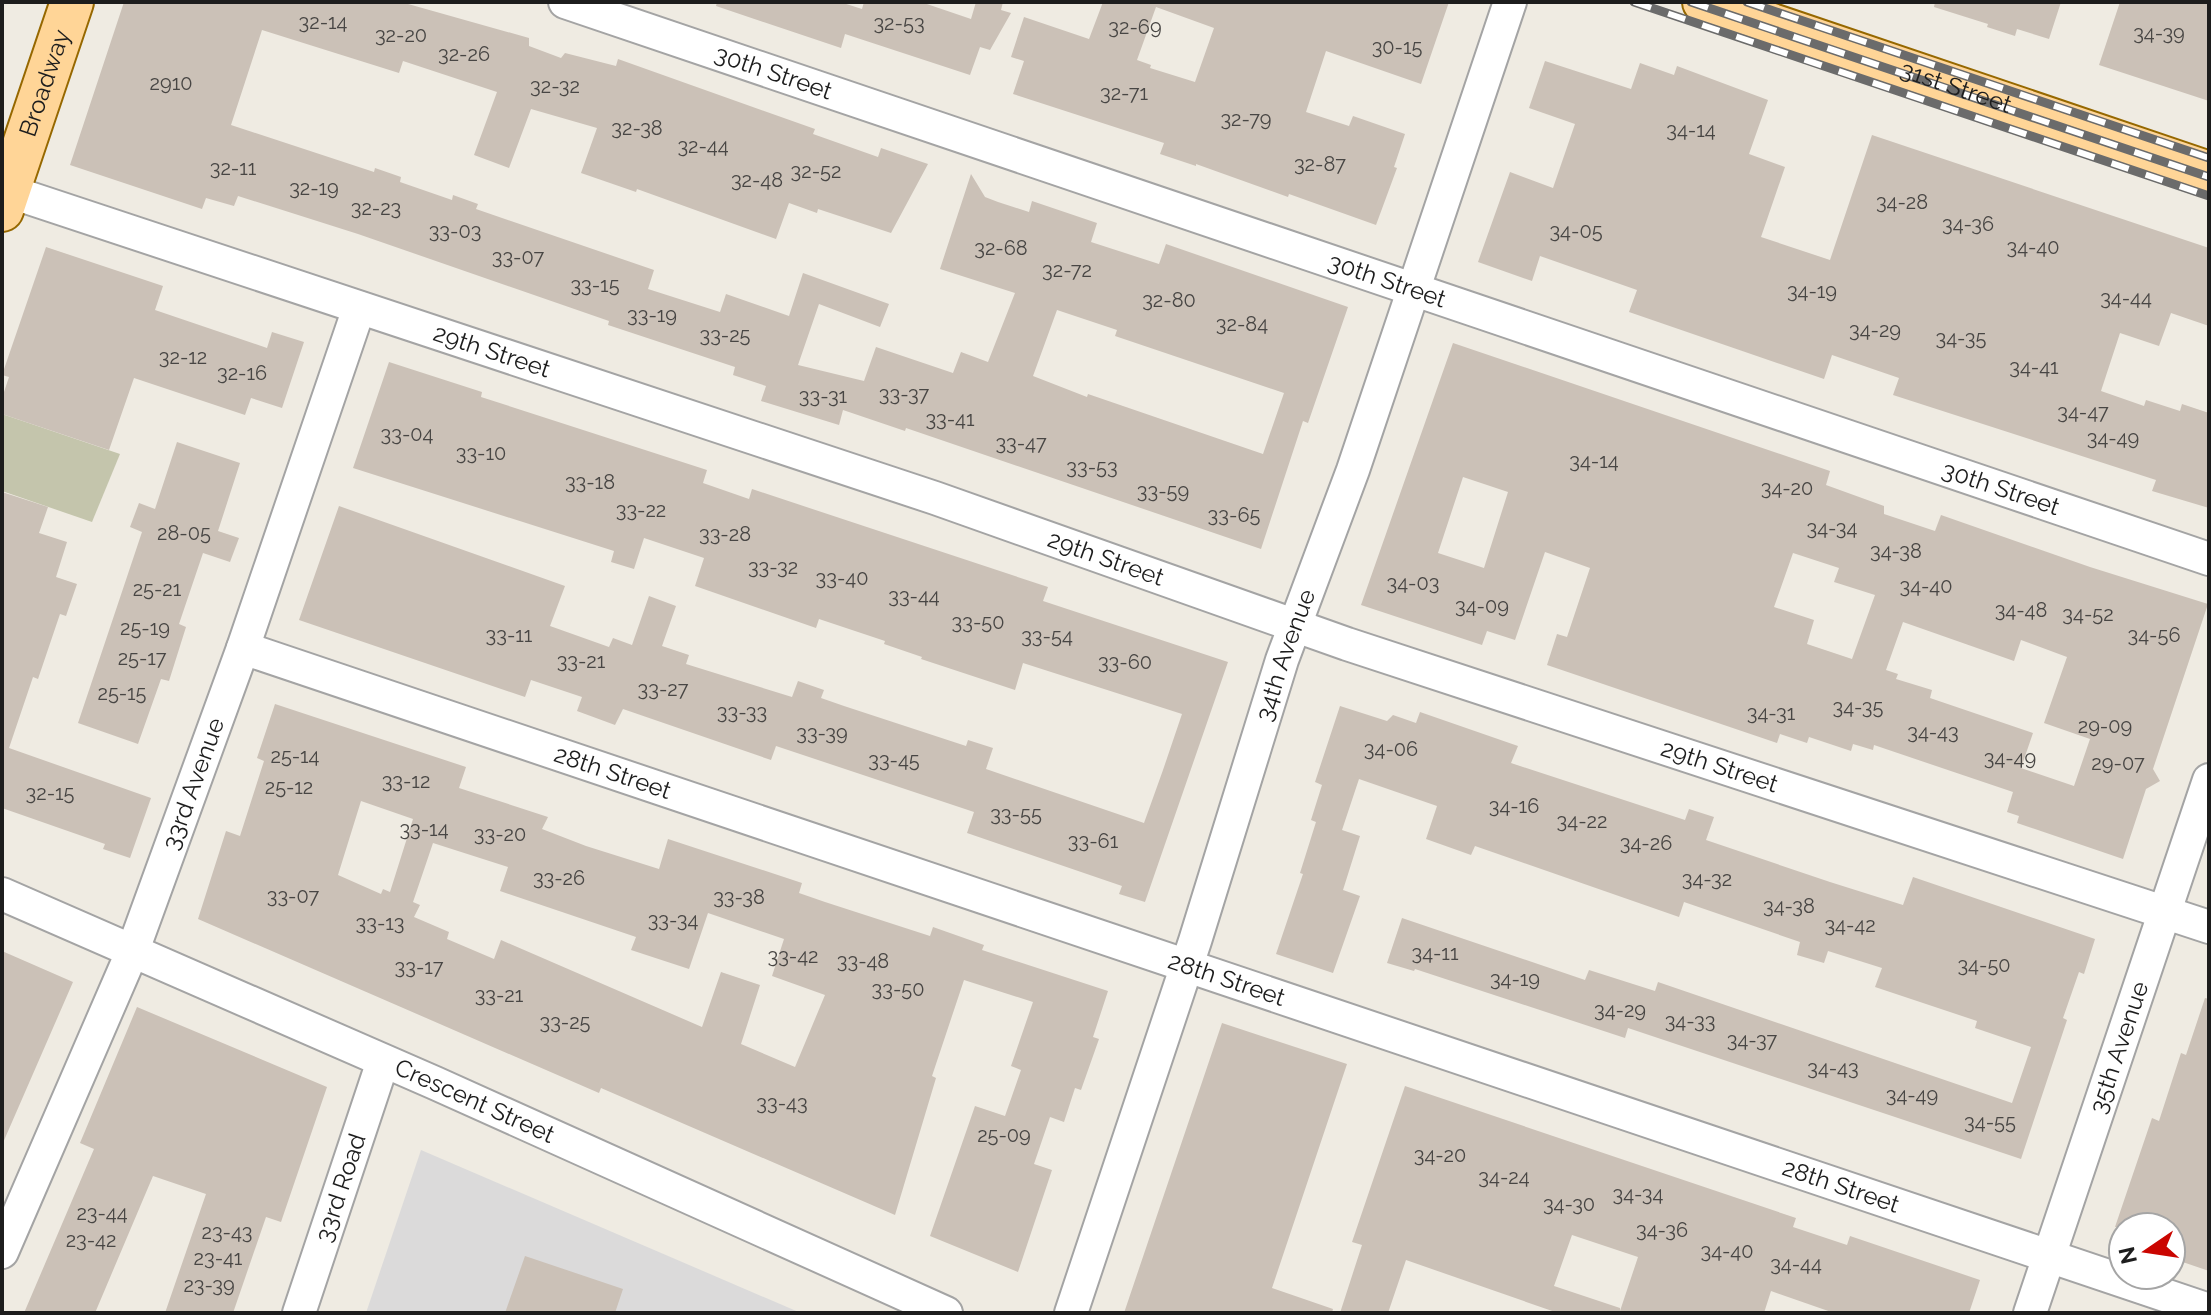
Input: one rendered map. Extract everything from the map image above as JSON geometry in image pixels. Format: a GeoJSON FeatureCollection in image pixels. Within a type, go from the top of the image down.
{"type":"FeatureCollection","features":[{"type":"Feature","properties":{"kind":"main road","name":"Broadway"},"geometry":{"type":"LineString","coordinates":[[4,197],[72,2]]}},
{"type":"Feature","properties":{"kind":"main road","name":"31st Street"},"geometry":{"type":"LineString","coordinates":[[1704,2],[2209,173]]}},
{"type":"Feature","properties":{"kind":"street","name":"30th Street"},"geometry":{"type":"LineString","coordinates":[[565,2],[2209,559]]}},
{"type":"Feature","properties":{"kind":"street","name":"34th Avenue"},"geometry":{"type":"LineString","coordinates":[[1071,1313],[1187,967],[1295,626],[1353,470],[1510,2]]}},
{"type":"Feature","properties":{"kind":"street","name":"29th Street"},"geometry":{"type":"LineString","coordinates":[[4,197],[359,308],[935,498],[1295,626],[2209,927]]}},
{"type":"Feature","properties":{"kind":"street","name":"33rd Avenue"},"geometry":{"type":"LineString","coordinates":[[2,1252],[133,950],[243,648],[359,308]]}},
{"type":"Feature","properties":{"kind":"street","name":"28th Street"},"geometry":{"type":"LineString","coordinates":[[243,648],[2209,1310]]}},
{"type":"Feature","properties":{"kind":"street","name":"35th Avenue"},"geometry":{"type":"LineString","coordinates":[[2030,1313],[2209,780]]}},
{"type":"Feature","properties":{"kind":"street","name":"Crescent Street"},"geometry":{"type":"LineString","coordinates":[[2,894],[946,1313]]}},
{"type":"Feature","properties":{"kind":"street","name":"33rd Road"},"geometry":{"type":"LineString","coordinates":[[299,1313],[383,1061]]}},
{"type":"Feature","properties":{"kind":"shaded area"},"geometry":{"type":"Polygon","coordinates":[[[2,414],[120,454],[92,522],[2,491],[2,414]]]}},
{"type":"Feature","properties":{"kind":"shaded area"},"geometry":{"type":"Polygon","coordinates":[[[421,1150],[801,1313],[366,1313],[421,1150]]]}},
{"type":"Feature","properties":{"kind":"building"},"geometry":{"type":"Polygon","coordinates":[[[124,2],[401,2],[529,38],[529,46],[561,58],[565,53],[616,66],[618,59],[815,129],[813,134],[878,157],[881,148],[928,164],[891,233],[818,209],[817,213],[789,203],[776,239],[637,189],[636,192],[581,173],[597,128],[531,109],[509,168],[474,155],[497,92],[403,61],[399,73],[262,30],[231,125],[374,172],[375,168],[401,177],[400,182],[452,200],[453,195],[478,204],[476,209],[654,270],[648,289],[720,312],[726,294],[789,316],[803,273],[889,304],[880,327],[819,304],[798,365],[864,381],[876,347],[953,373],[961,352],[988,362],[1015,293],[940,269],[971,174],[985,197],[1029,212],[1032,201],[1097,223],[1091,242],[1159,264],[1166,244],[1348,307],[1308,423],[1303,421],[1261,549],[906,428],[905,431],[843,410],[839,425],[761,401],[766,386],[733,375],[735,367],[608,325],[609,321],[358,234],[238,196],[234,206],[206,198],[202,209],[70,165],[124,2]],[[1057,310],[1033,376],[1087,397],[1088,394],[1263,454],[1284,393],[1115,336],[1117,330],[1057,310]]]}},
{"type":"Feature","properties":{"kind":"building"},"geometry":{"type":"Polygon","coordinates":[[[717,2],[840,2],[862,9],[864,2],[921,2],[971,19],[976,2],[1003,2],[1001,10],[1011,13],[990,50],[980,47],[970,75],[845,34],[841,48],[716,6],[717,2]]]}},
{"type":"Feature","properties":{"kind":"building"},"geometry":{"type":"Polygon","coordinates":[[[1103,2],[1449,2],[1421,84],[1326,51],[1306,112],[1349,126],[1353,116],[1405,134],[1394,167],[1397,168],[1376,225],[1160,154],[1164,143],[1013,94],[1024,61],[1011,57],[1024,17],[1089,39],[1103,2]],[[1156,7],[1137,60],[1151,65],[1150,68],[1195,82],[1214,28],[1156,7]]]}},
{"type":"Feature","properties":{"kind":"building"},"geometry":{"type":"Polygon","coordinates":[[[1935,2],[2061,2],[2049,39],[2017,29],[2015,36],[1987,27],[1988,24],[1934,7],[1935,2]]]}},
{"type":"Feature","properties":{"kind":"building"},"geometry":{"type":"Polygon","coordinates":[[[2120,2],[2209,2],[2209,101],[2099,65],[2120,2]]]}},
{"type":"Feature","properties":{"kind":"building"},"geometry":{"type":"Polygon","coordinates":[[[1545,61],[1631,89],[1640,63],[1674,75],[1677,66],[1768,100],[1749,154],[1785,167],[1761,237],[1830,260],[1872,135],[2209,248],[2209,326],[2171,313],[2159,346],[2120,333],[2101,391],[2144,406],[2146,400],[2180,411],[2182,404],[2209,413],[2209,508],[2152,491],[2156,480],[1893,395],[1899,378],[1832,355],[1824,379],[1629,312],[1637,290],[1540,256],[1532,281],[1478,262],[1510,172],[1553,188],[1575,124],[1529,108],[1545,61]]]}},
{"type":"Feature","properties":{"kind":"building"},"geometry":{"type":"Polygon","coordinates":[[[46,247],[163,286],[155,310],[267,348],[272,332],[304,342],[282,408],[251,398],[245,415],[134,378],[109,450],[2,414],[2,398],[9,377],[2,375],[46,247]]]}},
{"type":"Feature","properties":{"kind":"building"},"geometry":{"type":"Polygon","coordinates":[[[1453,343],[1830,471],[1826,485],[1884,506],[1884,514],[1935,531],[1941,515],[2208,604],[2153,769],[2160,781],[2146,789],[2123,859],[2017,823],[2019,816],[2007,812],[2013,792],[1874,745],[1873,750],[1853,744],[1851,751],[1809,737],[1807,743],[1780,734],[1777,743],[1547,665],[1557,634],[1567,637],[1590,568],[1545,552],[1515,640],[1487,631],[1482,645],[1361,605],[1453,343]],[[1463,477],[1438,553],[1484,568],[1508,492],[1463,477]],[[1793,553],[1774,607],[1814,620],[1807,644],[1852,659],[1875,595],[1834,582],[1839,568],[1793,553]],[[1903,622],[1886,670],[1898,674],[1896,679],[1932,690],[1930,698],[2033,733],[2021,768],[2074,786],[2090,739],[2044,723],[2067,657],[2021,640],[2014,661],[1903,622]]]}},
{"type":"Feature","properties":{"kind":"building"},"geometry":{"type":"Polygon","coordinates":[[[389,362],[482,392],[481,397],[707,470],[703,483],[749,499],[752,489],[1048,587],[1043,601],[1228,662],[1145,902],[1119,894],[1122,886],[967,833],[974,812],[776,746],[771,760],[623,709],[615,725],[577,711],[582,697],[531,680],[525,697],[299,620],[339,506],[565,586],[550,626],[609,647],[613,638],[632,645],[649,596],[676,606],[662,646],[689,655],[686,664],[792,697],[798,681],[824,690],[821,698],[844,706],[966,746],[968,740],[993,748],[986,769],[1144,823],[1163,770],[1182,714],[1023,663],[1015,690],[921,659],[884,644],[885,641],[819,619],[816,628],[695,586],[704,558],[644,538],[634,569],[611,562],[614,551],[353,468],[389,362]]]}},
{"type":"Feature","properties":{"kind":"building"},"geometry":{"type":"Polygon","coordinates":[[[177,442],[240,463],[218,531],[239,538],[230,562],[203,553],[179,624],[186,627],[169,681],[161,679],[138,744],[78,723],[142,532],[130,527],[139,503],[155,509],[177,442]]]}},
{"type":"Feature","properties":{"kind":"building"},"geometry":{"type":"Polygon","coordinates":[[[2,492],[48,507],[39,533],[67,542],[56,577],[77,584],[66,616],[60,614],[38,679],[33,677],[9,748],[151,798],[130,858],[103,849],[105,844],[2,808],[2,492]]]}},
{"type":"Feature","properties":{"kind":"building"},"geometry":{"type":"Polygon","coordinates":[[[275,704],[466,767],[459,788],[548,817],[542,829],[586,846],[659,869],[668,839],[802,883],[799,893],[825,902],[930,936],[933,927],[984,945],[982,950],[1108,991],[1093,1037],[1099,1039],[1081,1090],[1075,1088],[1064,1122],[1050,1117],[1034,1164],[1052,1170],[1018,1272],[930,1236],[975,1106],[1005,1116],[1021,1070],[1011,1066],[1033,1002],[964,980],[932,1076],[936,1078],[895,1215],[601,1088],[599,1093],[198,919],[226,831],[240,836],[264,761],[257,758],[275,704]],[[361,801],[338,875],[381,894],[383,889],[390,892],[413,819],[361,801]],[[433,843],[413,902],[420,905],[414,917],[449,932],[447,939],[494,959],[501,940],[702,1027],[721,972],[760,985],[741,1044],[795,1067],[825,995],[772,976],[784,939],[708,913],[689,969],[631,950],[636,937],[500,891],[508,867],[433,843]]]}},
{"type":"Feature","properties":{"kind":"building"},"geometry":{"type":"Polygon","coordinates":[[[1340,706],[1387,721],[1393,715],[1416,723],[1420,712],[1518,746],[1511,763],[1685,820],[1689,809],[1714,817],[1706,840],[1903,905],[1913,877],[2095,939],[2084,974],[2079,972],[2063,1018],[2067,1020],[2021,1159],[1628,1028],[1625,1038],[1415,969],[1387,963],[1402,918],[1585,980],[1589,970],[1655,991],[1658,982],[2012,1103],[2031,1047],[1975,1028],[1977,1021],[1875,987],[1882,968],[1828,951],[1824,963],[1797,955],[1800,942],[1684,902],[1679,917],[1475,846],[1471,855],[1426,839],[1437,806],[1359,779],[1342,830],[1360,836],[1343,890],[1360,896],[1333,973],[1276,954],[1303,874],[1300,873],[1316,822],[1311,820],[1322,785],[1315,782],[1340,706]]]}},
{"type":"Feature","properties":{"kind":"building"},"geometry":{"type":"Polygon","coordinates":[[[2,951],[73,982],[2,1145],[2,951]]]}},
{"type":"Feature","properties":{"kind":"building"},"geometry":{"type":"Polygon","coordinates":[[[2205,998],[2209,999],[2209,1271],[2187,1263],[2187,1211],[2120,1211],[2152,1118],[2159,1121],[2181,1053],[2186,1055],[2205,998]]]}},
{"type":"Feature","properties":{"kind":"building"},"geometry":{"type":"Polygon","coordinates":[[[137,1007],[327,1087],[281,1222],[266,1217],[233,1313],[165,1313],[206,1194],[153,1176],[95,1313],[24,1313],[94,1149],[80,1143],[137,1007]]]}},
{"type":"Feature","properties":{"kind":"building"},"geometry":{"type":"Polygon","coordinates":[[[1222,1023],[1347,1064],[1272,1288],[1333,1309],[1332,1313],[1124,1313],[1222,1023]]]}},
{"type":"Feature","properties":{"kind":"building"},"geometry":{"type":"Polygon","coordinates":[[[1405,1086],[1796,1218],[1793,1227],[1847,1245],[1850,1236],[1980,1280],[1969,1313],[1834,1313],[1771,1291],[1764,1313],[1558,1313],[1406,1260],[1388,1313],[1340,1313],[1362,1245],[1352,1242],[1405,1086]],[[1572,1235],[1554,1286],[1620,1308],[1620,1311],[1638,1257],[1572,1235]]]}},
{"type":"Feature","properties":{"kind":"building"},"geometry":{"type":"Polygon","coordinates":[[[525,1256],[623,1289],[615,1313],[505,1313],[525,1256]]]}},
{"type":"Feature","properties":{"kind":"railway"},"geometry":{"type":"LineString","coordinates":[[1634,2],[2209,196]]}},
{"type":"Feature","properties":{"kind":"railway"},"geometry":{"type":"LineString","coordinates":[[1691,2],[2209,177]]}},
{"type":"Feature","properties":{"kind":"railway"},"geometry":{"type":"LineString","coordinates":[[1747,2],[2209,158]]}}]}
